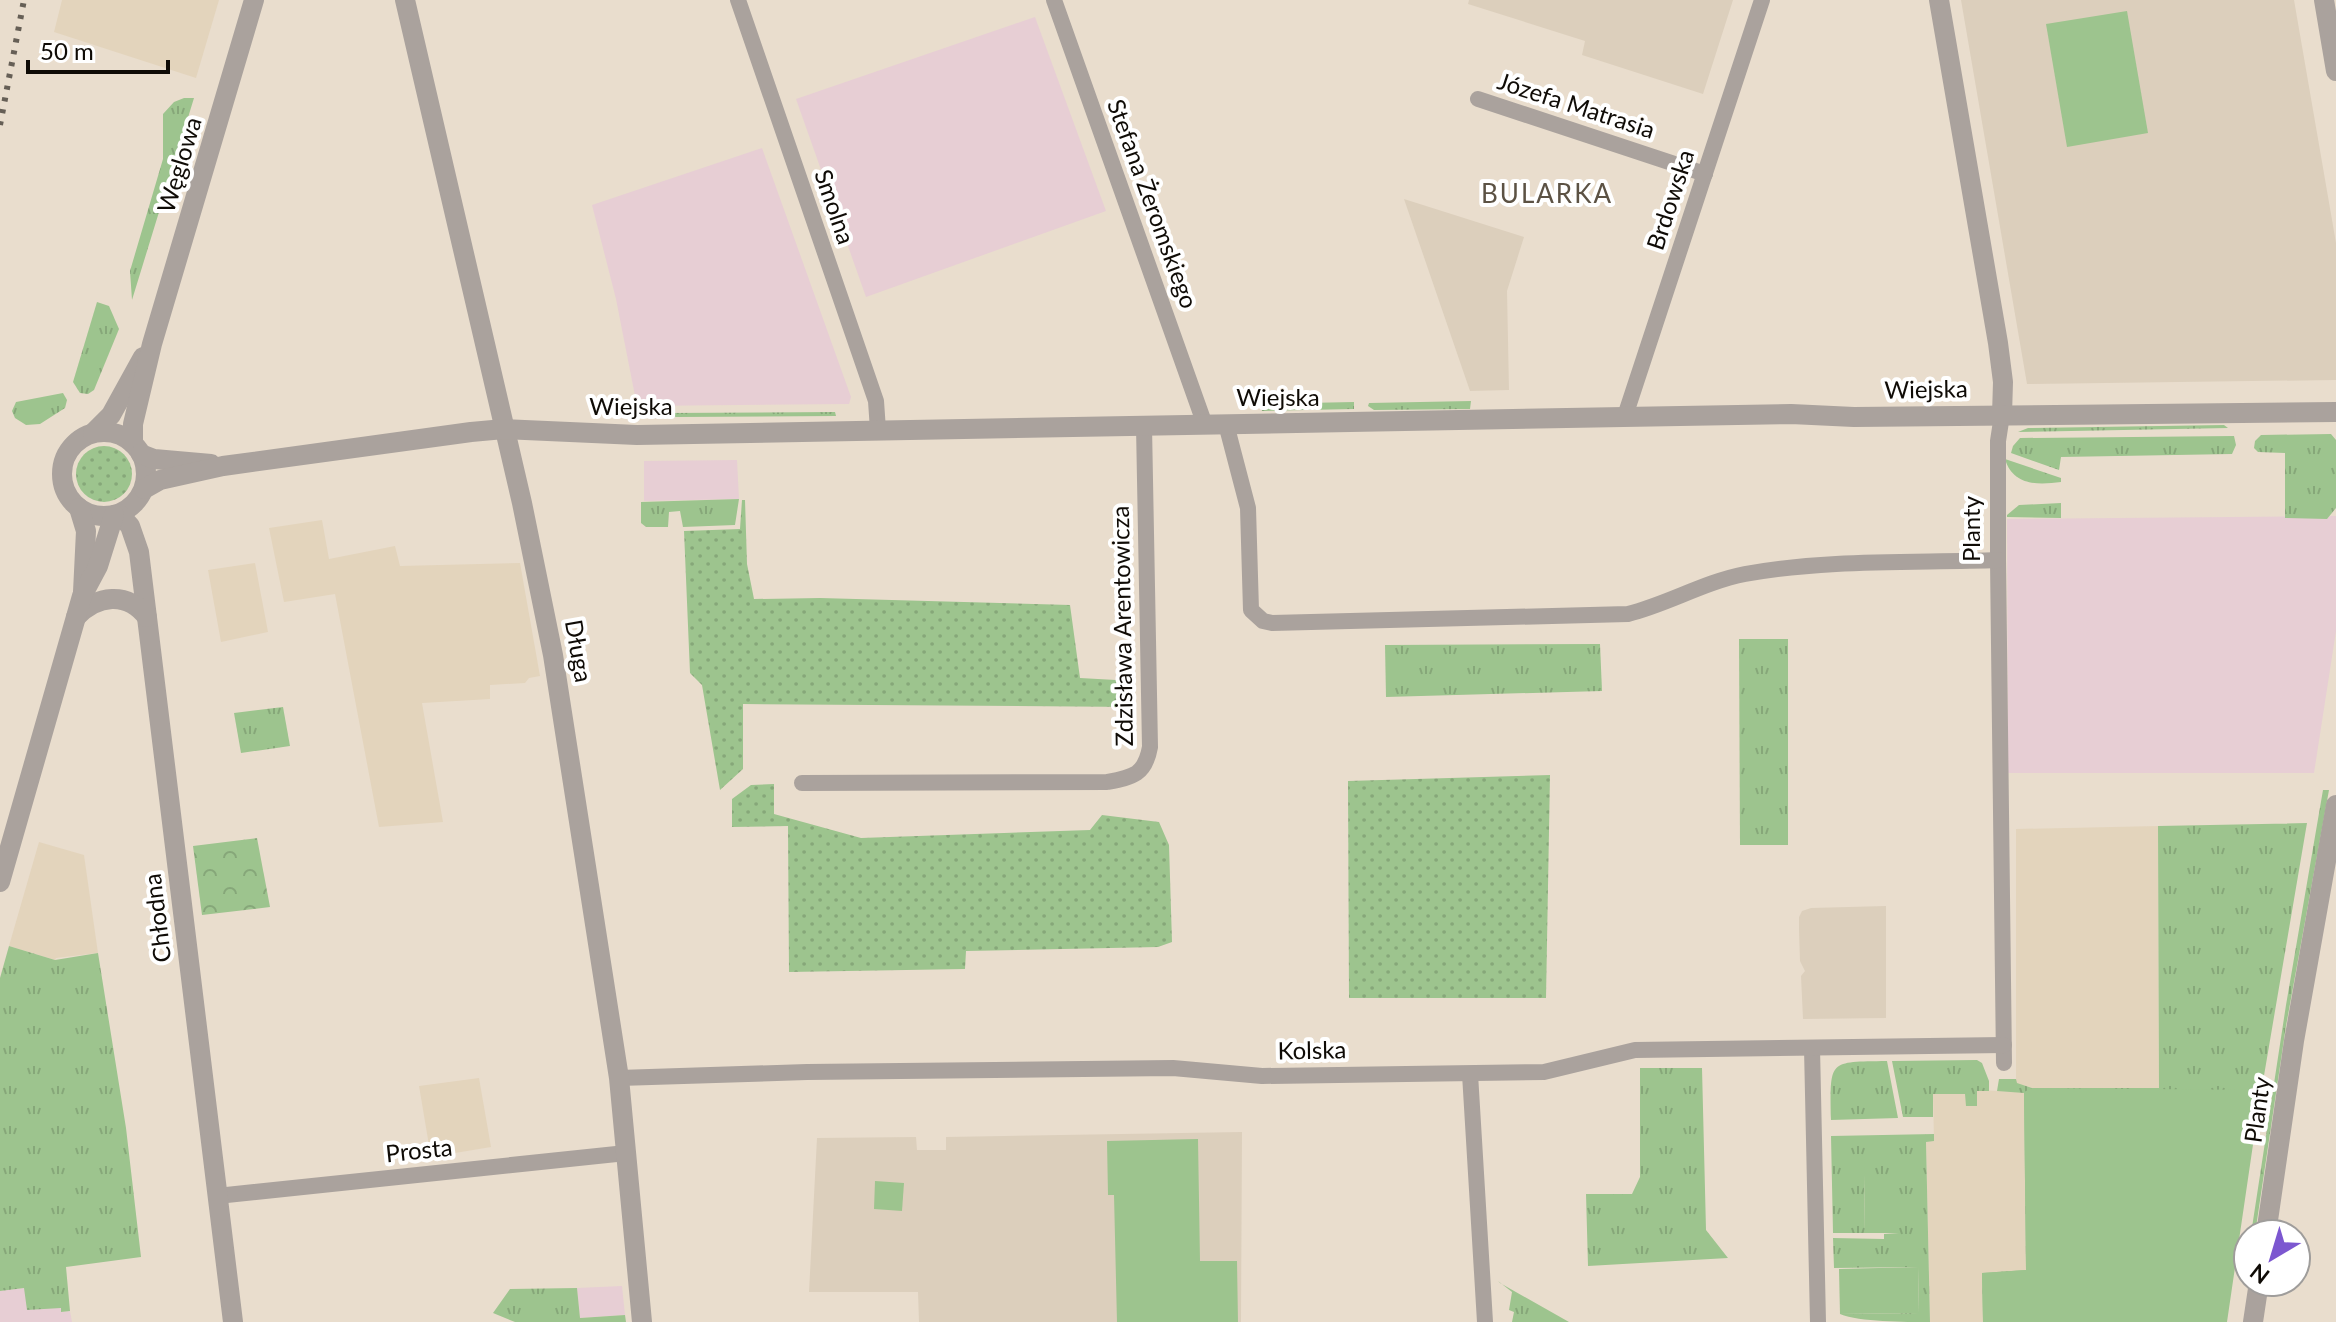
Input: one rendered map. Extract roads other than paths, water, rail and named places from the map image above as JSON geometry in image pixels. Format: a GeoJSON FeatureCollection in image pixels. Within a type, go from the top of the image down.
{"type":"FeatureCollection","features":[{"type":"Feature","properties":{"kind":"street","name":"Węglowa"},"geometry":{"type":"LineString","coordinates":[[137,449],[133,424],[152,344],[254,0]]}},
{"type":"Feature","properties":{"kind":"street","name":"Długa"},"geometry":{"type":"LineString","coordinates":[[405,0],[534,558],[553,655],[619,1078],[642,1322]]}},
{"type":"Feature","properties":{"kind":"street","name":"Smolna"},"geometry":{"type":"LineString","coordinates":[[738,0],[876,401],[878,430]]}},
{"type":"Feature","properties":{"kind":"street","name":"Stefana Żeromskiego"},"geometry":{"type":"LineString","coordinates":[[1054,0],[1248,508],[1251,610],[1263,621],[1628,614],[1647,610],[1711,583],[1742,574],[1792,567],[1998,560]]}},
{"type":"Feature","properties":{"kind":"street","name":"Brdowska"},"geometry":{"type":"LineString","coordinates":[[1625,416],[1762,0]]}},
{"type":"Feature","properties":{"kind":"street","name":"Planty"},"geometry":{"type":"LineString","coordinates":[[1939,0],[2003,382],[1998,441],[1998,560],[2004,1063]]}},
{"type":"Feature","properties":{"kind":"street"},"geometry":{"type":"LineString","coordinates":[[2324,0],[2336,71]]}},
{"type":"Feature","properties":{"kind":"street","name":"Józefa Matrasia"},"geometry":{"type":"LineString","coordinates":[[1478,99],[1705,174]]}},
{"type":"Feature","properties":{"kind":"street","name":"Węglowa"},"geometry":{"type":"LineString","coordinates":[[93,433],[111,415],[152,344]]}},
{"type":"Feature","properties":{"kind":"street","name":"Wiejska"},"geometry":{"type":"LineString","coordinates":[[144,489],[160,480],[223,466],[504,429],[615,435],[1625,416],[2336,412]]}},
{"type":"Feature","properties":{"kind":"street","name":"Zdzisława Arentowicza"},"geometry":{"type":"LineString","coordinates":[[802,783],[1107,782],[1129,778],[1142,770],[1148,762],[1150,747],[1144,426]]}},
{"type":"Feature","properties":{"kind":"street"},"geometry":{"type":"LineString","coordinates":[[93,433],[119,434],[137,449],[146,475],[144,489],[134,504],[116,514],[96,516],[79,508],[67,495],[62,467],[73,445],[93,433]]}},
{"type":"Feature","properties":{"kind":"street","name":"Wiejska"},"geometry":{"type":"LineString","coordinates":[[137,449],[162,460],[223,466]]}},
{"type":"Feature","properties":{"kind":"street"},"geometry":{"type":"LineString","coordinates":[[79,508],[86,531],[82,596]]}},
{"type":"Feature","properties":{"kind":"street"},"geometry":{"type":"LineString","coordinates":[[0,882],[82,596],[98,566],[116,514]]}},
{"type":"Feature","properties":{"kind":"street","name":"Chłodna"},"geometry":{"type":"LineString","coordinates":[[116,514],[130,526],[137,541],[233,1322]]}},
{"type":"Feature","properties":{"kind":"street"},"geometry":{"type":"LineString","coordinates":[[76,617],[96,601],[115,598],[130,602],[147,617]]}},
{"type":"Feature","properties":{"kind":"street","name":"Planty"},"geometry":{"type":"LineString","coordinates":[[2268,1218],[2294,1041],[2336,805]]}},
{"type":"Feature","properties":{"kind":"street","name":"Kolska"},"geometry":{"type":"LineString","coordinates":[[619,1078],[807,1072],[1158,1068],[1262,1076],[1470,1074],[1544,1072],[1635,1050],[2004,1045]]}},
{"type":"Feature","properties":{"kind":"street"},"geometry":{"type":"LineString","coordinates":[[1812,1048],[1818,1322]]}},
{"type":"Feature","properties":{"kind":"street"},"geometry":{"type":"LineString","coordinates":[[1470,1074],[1485,1322]]}},
{"type":"Feature","properties":{"kind":"street","name":"Prosta"},"geometry":{"type":"LineString","coordinates":[[217,1196],[626,1153]]}},
{"type":"Feature","properties":{"kind":"street"},"geometry":{"type":"LineString","coordinates":[[2253,1322],[2257,1298]]}},
{"type":"Feature","properties":{"kind":"railway"},"geometry":{"type":"LineString","coordinates":[[0,125],[24,0]]}},
{"type":"Feature","properties":{"kind":"district","name":"BULARKA"},"geometry":{"type":"Point","coordinates":[1547,194]}}]}
